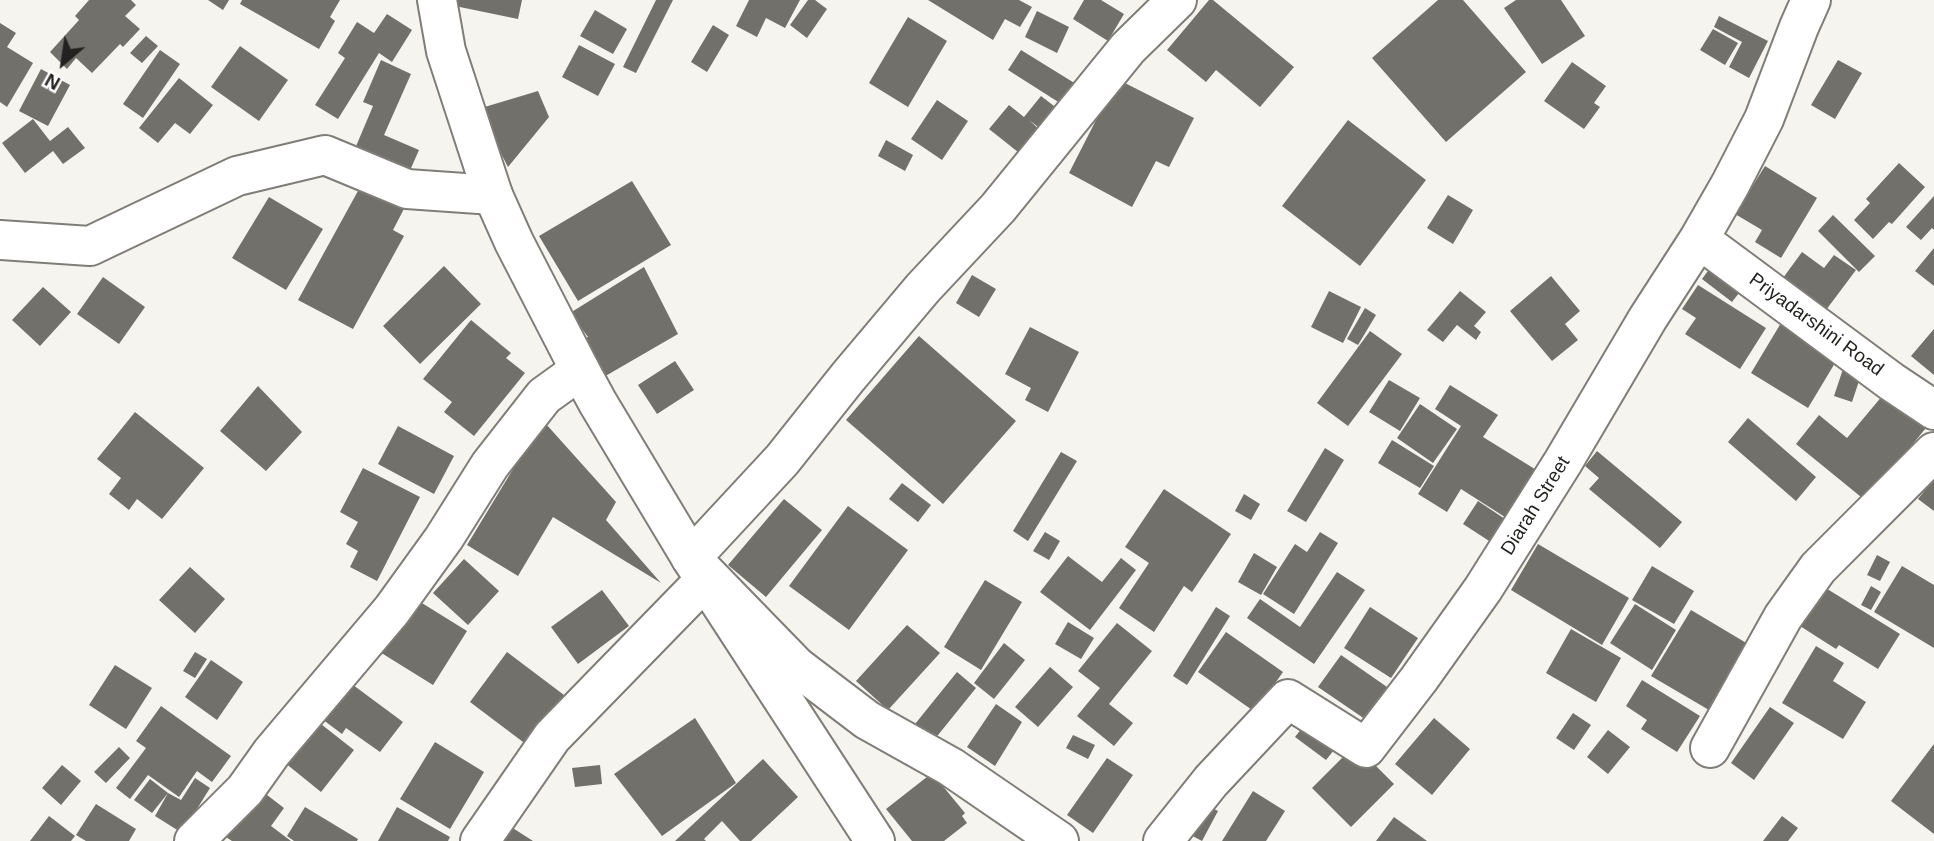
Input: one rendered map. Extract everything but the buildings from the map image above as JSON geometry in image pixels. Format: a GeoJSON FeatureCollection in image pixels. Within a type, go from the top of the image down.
{"type":"FeatureCollection","features":[{"type":"Feature","properties":{"kind":"street"},"geometry":{"type":"LineString","coordinates":[[437,0],[446,51],[493,195],[514,242],[580,370],[698,569],[875,841]]}},
{"type":"Feature","properties":{"kind":"street"},"geometry":{"type":"LineString","coordinates":[[480,841],[552,737],[698,569],[848,377],[923,288],[998,208],[1128,48],[1177,0]]}},
{"type":"Feature","properties":{"kind":"street","name":"Diarah Street"},"geometry":{"type":"LineString","coordinates":[[1163,841],[1211,781],[1288,699],[1366,748],[1419,680],[1483,589],[1699,239],[1764,119],[1811,0]]}},
{"type":"Feature","properties":{"kind":"street"},"geometry":{"type":"LineString","coordinates":[[0,240],[90,246],[237,176],[325,155],[407,189],[493,195]]}},
{"type":"Feature","properties":{"kind":"street","name":"Priyadarshini Road"},"geometry":{"type":"LineString","coordinates":[[1699,239],[1934,410]]}},
{"type":"Feature","properties":{"kind":"street"},"geometry":{"type":"LineString","coordinates":[[194,841],[245,790],[296,723],[392,610],[444,538],[490,465],[544,396],[580,370]]}},
{"type":"Feature","properties":{"kind":"street"},"geometry":{"type":"LineString","coordinates":[[1710,748],[1783,617],[1818,568],[1934,452]]}},
{"type":"Feature","properties":{"kind":"street"},"geometry":{"type":"LineString","coordinates":[[698,569],[796,666],[856,712],[951,767],[1059,841]]}}]}
